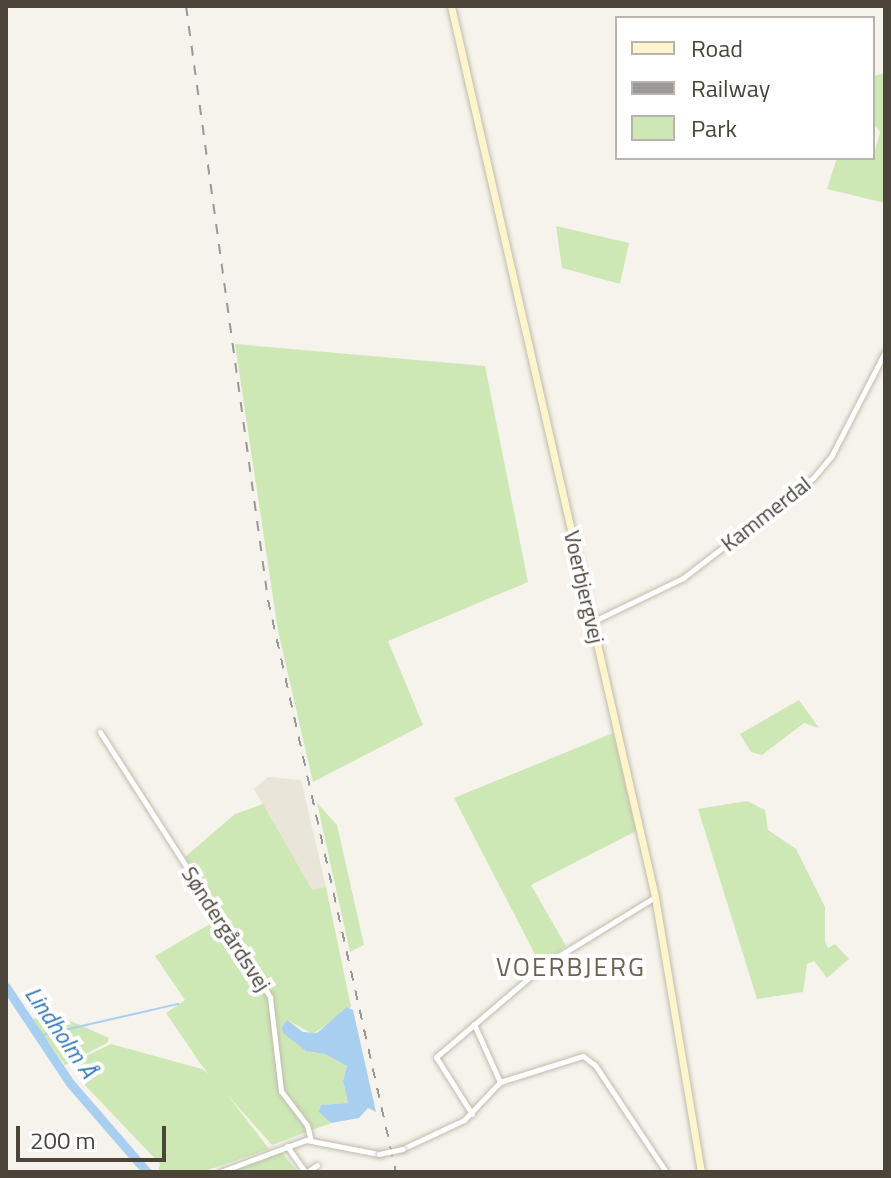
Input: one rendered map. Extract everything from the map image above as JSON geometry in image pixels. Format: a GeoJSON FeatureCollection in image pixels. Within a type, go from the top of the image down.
{"type":"FeatureCollection","features":[{"type":"Feature","properties":{"kind":"street","name":"Voerbjergvej"},"geometry":{"type":"LineString","coordinates":[[451,6],[655,897],[701,1172]]}},
{"type":"Feature","properties":{"kind":"street","name":"Kammerdal"},"geometry":{"type":"LineString","coordinates":[[592,622],[683,578],[813,478],[832,455],[885,352]]}},
{"type":"Feature","properties":{"kind":"street","name":"Søndergårdsvej"},"geometry":{"type":"LineString","coordinates":[[100,732],[270,997],[281,1091],[307,1125],[311,1141]]}},
{"type":"Feature","properties":{"kind":"street"},"geometry":{"type":"LineString","coordinates":[[472,1114],[436,1057],[583,937],[655,897]]}},
{"type":"Feature","properties":{"kind":"street"},"geometry":{"type":"LineString","coordinates":[[474,1024],[500,1082]]}},
{"type":"Feature","properties":{"kind":"street"},"geometry":{"type":"LineString","coordinates":[[220,1172],[287,1146],[311,1141],[379,1154],[402,1149],[472,1114],[500,1082],[588,1057],[666,1172]]}},
{"type":"Feature","properties":{"kind":"street"},"geometry":{"type":"LineString","coordinates":[[287,1146],[306,1172],[317,1165]]}},
{"type":"Feature","properties":{"kind":"shaded area"},"geometry":{"type":"Polygon","coordinates":[[[268,777],[301,780],[326,887],[312,891],[254,789],[268,777]]]}},
{"type":"Feature","properties":{"kind":"green space"},"geometry":{"type":"Polygon","coordinates":[[[885,73],[885,203],[827,189],[836,160],[875,160],[880,132],[875,125],[875,76],[885,73]]]}},
{"type":"Feature","properties":{"kind":"green space"},"geometry":{"type":"Polygon","coordinates":[[[556,226],[629,243],[620,284],[562,268],[556,226]]]}},
{"type":"Feature","properties":{"kind":"green space"},"geometry":{"type":"Polygon","coordinates":[[[235,344],[485,366],[528,582],[388,641],[423,725],[313,782],[278,631],[235,344]]]}},
{"type":"Feature","properties":{"kind":"green space"},"geometry":{"type":"Polygon","coordinates":[[[799,700],[819,728],[804,723],[762,755],[751,752],[740,734],[799,700]]]}},
{"type":"Feature","properties":{"kind":"green space"},"geometry":{"type":"Polygon","coordinates":[[[613,733],[636,831],[531,885],[566,946],[540,964],[454,798],[613,733]]]}},
{"type":"Feature","properties":{"kind":"green space"},"geometry":{"type":"Polygon","coordinates":[[[747,801],[765,810],[768,830],[796,849],[825,907],[825,942],[828,948],[835,944],[849,959],[827,978],[814,961],[807,964],[803,992],[757,999],[698,809],[747,801]]]}},
{"type":"Feature","properties":{"kind":"green space"},"geometry":{"type":"Polygon","coordinates":[[[317,803],[337,825],[364,945],[350,952],[317,803]]]}},
{"type":"Feature","properties":{"kind":"green space"},"geometry":{"type":"Polygon","coordinates":[[[263,804],[312,890],[326,887],[351,1007],[313,1034],[287,1020],[306,1051],[325,1054],[347,1066],[343,1081],[348,1103],[322,1105],[320,1112],[331,1123],[272,1145],[202,1066],[166,1013],[185,1000],[155,956],[222,917],[185,857],[235,814],[263,804]]]}},
{"type":"Feature","properties":{"kind":"green space"},"geometry":{"type":"Polygon","coordinates":[[[62,1017],[109,1038],[107,1043],[65,1065],[31,1019],[62,1017]]]}},
{"type":"Feature","properties":{"kind":"green space"},"geometry":{"type":"Polygon","coordinates":[[[111,1044],[202,1069],[214,1077],[269,1149],[202,1172],[158,1172],[160,1164],[82,1082],[71,1063],[111,1044]]]}},
{"type":"Feature","properties":{"kind":"green space"},"geometry":{"type":"Polygon","coordinates":[[[281,1152],[298,1172],[230,1172],[281,1152]]]}},
{"type":"Feature","properties":{"kind":"water"},"geometry":{"type":"Polygon","coordinates":[[[347,1007],[353,1010],[376,1112],[368,1108],[359,1118],[331,1123],[319,1112],[321,1105],[348,1103],[343,1081],[347,1066],[325,1054],[306,1051],[283,1033],[282,1027],[287,1020],[303,1032],[317,1033],[347,1007]]]}},
{"type":"Feature","properties":{"kind":"waterway","name":"Lindholm Å"},"geometry":{"type":"LineString","coordinates":[[6,987],[70,1083],[147,1172]]}},
{"type":"Feature","properties":{"kind":"waterway"},"geometry":{"type":"LineString","coordinates":[[38,1036],[178,1004]]}},
{"type":"Feature","properties":{"kind":"railway"},"geometry":{"type":"LineString","coordinates":[[186,6],[268,600],[396,1172]]}},
{"type":"Feature","properties":{"kind":"district","name":"VOERBJERG"},"geometry":{"type":"Point","coordinates":[571,967]}}]}
